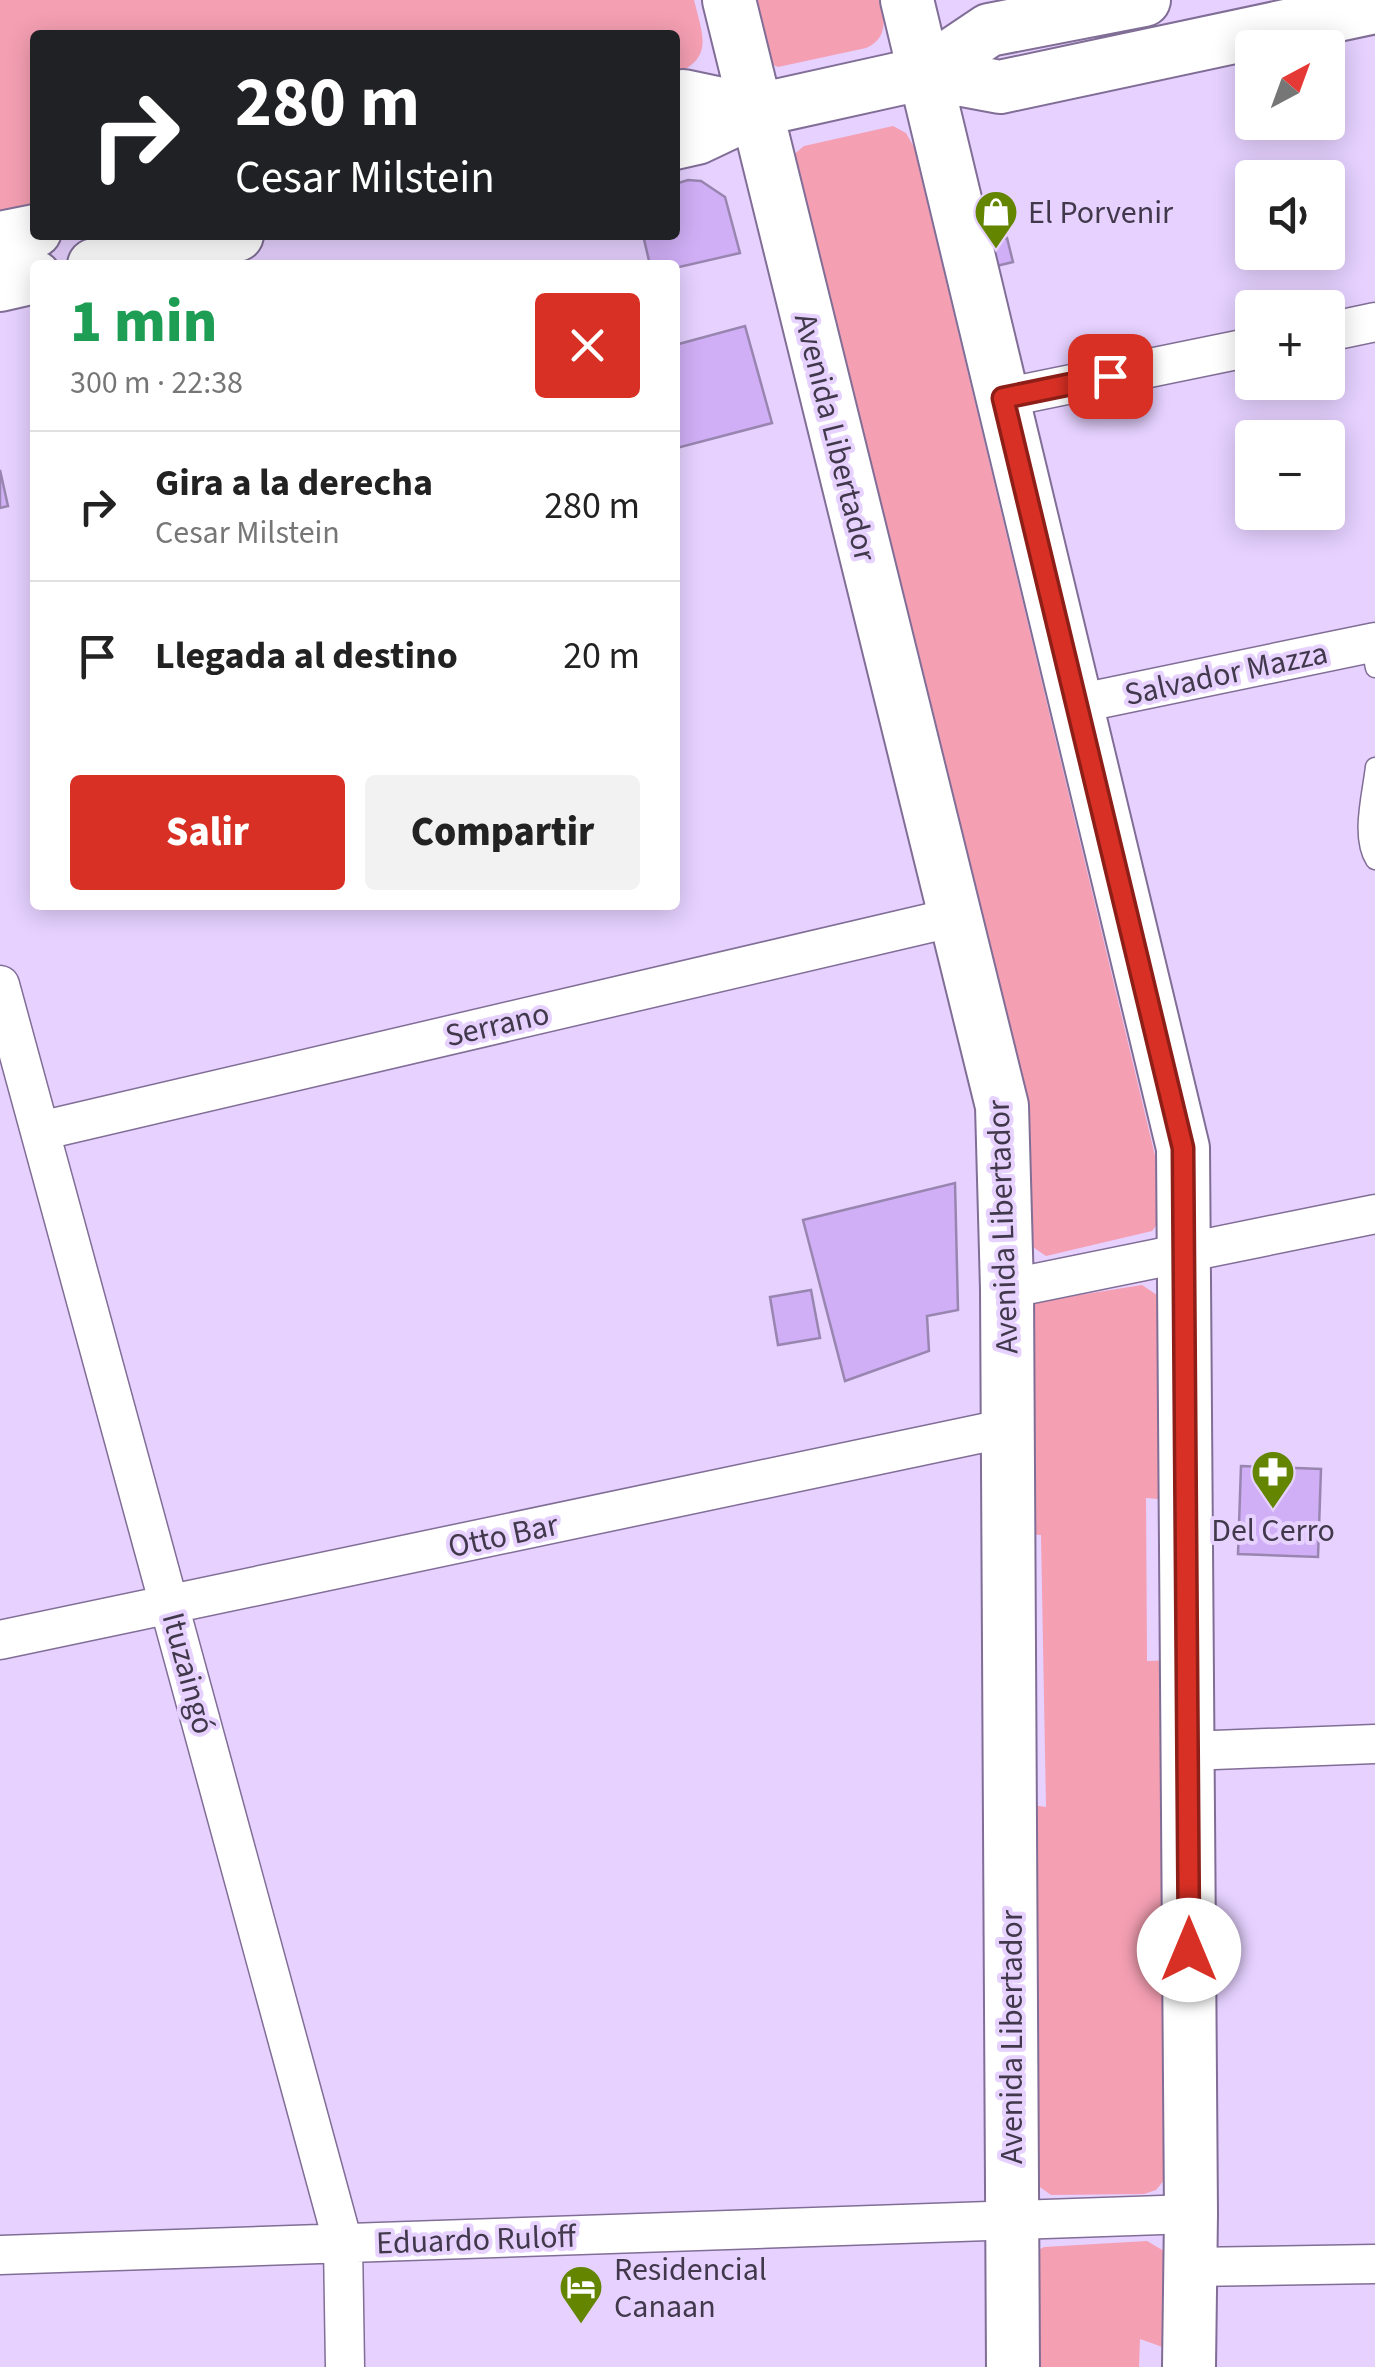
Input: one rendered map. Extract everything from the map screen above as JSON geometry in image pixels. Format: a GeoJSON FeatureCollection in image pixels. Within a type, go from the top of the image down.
{"type":"FeatureCollection","features":[{"type":"Feature","properties":{"kind":"main road","name":"Avenida Libertador"},"geometry":{"type":"LineString","coordinates":[[729,0],[1002,1106],[1008,1289],[1013,2367]]}},
{"type":"Feature","properties":{"kind":"main road"},"geometry":{"type":"LineString","coordinates":[[906,0],[1183,1148],[1189,2367]]}},
{"type":"Feature","properties":{"kind":"main road"},"geometry":{"type":"LineString","coordinates":[[680,142],[754,112],[925,73],[989,30],[1144,0]]}},
{"type":"Feature","properties":{"kind":"main road"},"geometry":{"type":"LineString","coordinates":[[925,73],[1000,87],[1375,8]]}},
{"type":"Feature","properties":{"kind":"main road"},"geometry":{"type":"LineString","coordinates":[[680,97],[754,112]]}},
{"type":"Feature","properties":{"kind":"main road"},"geometry":{"type":"LineString","coordinates":[[0,238],[30,232]]}},
{"type":"Feature","properties":{"kind":"main road"},"geometry":{"type":"LineString","coordinates":[[118,260],[213,240]]}},
{"type":"Feature","properties":{"kind":"main road"},"geometry":{"type":"LineString","coordinates":[[0,285],[30,279]]}},
{"type":"Feature","properties":{"kind":"street"},"geometry":{"type":"LineString","coordinates":[[1345,328],[1375,322]]}},
{"type":"Feature","properties":{"kind":"street"},"geometry":{"type":"LineString","coordinates":[[1003,398],[1235,350]]}},
{"type":"Feature","properties":{"kind":"street","name":"Salvador Mazza"},"geometry":{"type":"LineString","coordinates":[[1076,704],[1373,651]]}},
{"type":"Feature","properties":{"kind":"street","name":"Serrano"},"geometry":{"type":"LineString","coordinates":[[40,1131],[955,917]]}},
{"type":"Feature","properties":{"kind":"street","name":"Ituzaingó"},"geometry":{"type":"LineString","coordinates":[[0,984],[343,2243],[345,2367]]}},
{"type":"Feature","properties":{"kind":"street"},"geometry":{"type":"LineString","coordinates":[[1008,1289],[1375,1214]]}},
{"type":"Feature","properties":{"kind":"street","name":"Otto Bar"},"geometry":{"type":"LineString","coordinates":[[0,1640],[1006,1428]]}},
{"type":"Feature","properties":{"kind":"street"},"geometry":{"type":"LineString","coordinates":[[1188,1751],[1375,1744]]}},
{"type":"Feature","properties":{"kind":"street","name":"Eduardo Ruloff"},"geometry":{"type":"LineString","coordinates":[[0,2255],[1191,2214]]}},
{"type":"Feature","properties":{"kind":"street"},"geometry":{"type":"LineString","coordinates":[[1190,2268],[1375,2264]]}},
{"type":"Feature","properties":{"kind":"lane"},"geometry":{"type":"LineString","coordinates":[[1375,767],[1369,814],[1369,851],[1375,860]]}},
{"type":"Feature","properties":{"kind":"shaded area"},"geometry":{"type":"Polygon","coordinates":[[[0,0],[694,0],[701,53],[680,72],[680,30],[30,30],[30,210],[0,216],[0,0]]]}},
{"type":"Feature","properties":{"kind":"shaded area"},"geometry":{"type":"Polygon","coordinates":[[[747,0],[880,0],[883,28],[878,39],[866,48],[778,67],[771,64],[747,0]]]}},
{"type":"Feature","properties":{"kind":"shaded area"},"geometry":{"type":"Polygon","coordinates":[[[893,126],[906,133],[914,147],[1168,1210],[1152,1231],[1046,1256],[1027,1243],[792,156],[804,146],[893,126]]]}},
{"type":"Feature","properties":{"kind":"shaded area"},"geometry":{"type":"Polygon","coordinates":[[[1142,1285],[1160,1297],[1171,1500],[1146,1498],[1147,1661],[1172,1660],[1170,2173],[1156,2190],[1144,2194],[1051,2195],[1033,2182],[1024,1804],[1046,1807],[1041,1535],[1021,1534],[1032,1306],[1041,1301],[1142,1285]]]}},
{"type":"Feature","properties":{"kind":"shaded area"},"geometry":{"type":"Polygon","coordinates":[[[1147,2241],[1164,2251],[1171,2350],[1140,2339],[1139,2367],[1030,2367],[1038,2250],[1147,2241]]]}},
{"type":"Feature","properties":{"kind":"building"},"geometry":{"type":"Polygon","coordinates":[[[701,181],[725,197],[740,253],[680,267],[680,260],[649,260],[644,240],[680,240],[680,182],[701,181]]]}},
{"type":"Feature","properties":{"kind":"building"},"geometry":{"type":"Polygon","coordinates":[[[1007,238],[1013,262],[988,268],[982,244],[1007,238]]]}},
{"type":"Feature","properties":{"kind":"building"},"geometry":{"type":"Polygon","coordinates":[[[745,326],[772,423],[680,447],[680,344],[745,326]]]}},
{"type":"Feature","properties":{"kind":"building"},"geometry":{"type":"Polygon","coordinates":[[[0,470],[8,506],[0,508],[0,470]]]}},
{"type":"Feature","properties":{"kind":"building"},"geometry":{"type":"Polygon","coordinates":[[[955,1183],[958,1310],[927,1316],[929,1351],[845,1381],[803,1220],[955,1183]]]}},
{"type":"Feature","properties":{"kind":"building"},"geometry":{"type":"Polygon","coordinates":[[[811,1290],[820,1338],[778,1345],[770,1297],[811,1290]]]}},
{"type":"Feature","properties":{"kind":"building"},"geometry":{"type":"Polygon","coordinates":[[[1241,1466],[1321,1469],[1318,1557],[1238,1554],[1241,1466]]]}},
{"type":"Feature","properties":{"kind":"place","name":"El Porvenir"},"geometry":{"type":"Point","coordinates":[996,250]}},
{"type":"Feature","properties":{"kind":"place","name":"Del Cerro"},"geometry":{"type":"Point","coordinates":[1273,1510]}},
{"type":"Feature","properties":{"kind":"place","name":"Residencial Canaan"},"geometry":{"type":"Point","coordinates":[581,2325]}},
{"type":"Feature","properties":{"kind":"route"},"geometry":{"type":"LineString","coordinates":[[1110,376],[1003,398],[1183,1148],[1189,1950]]}}]}
